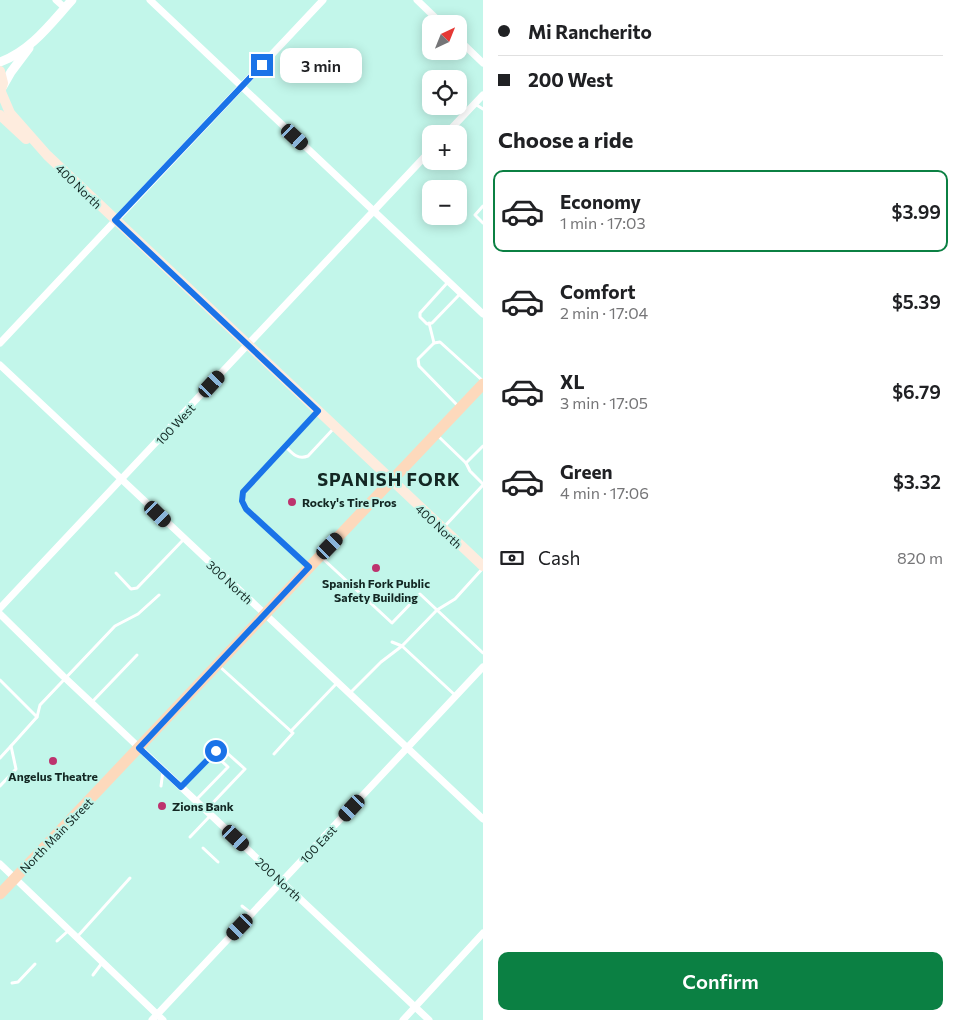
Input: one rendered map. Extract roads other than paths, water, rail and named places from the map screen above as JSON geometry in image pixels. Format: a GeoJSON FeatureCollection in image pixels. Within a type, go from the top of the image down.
{"type":"FeatureCollection","features":[{"type":"Feature","properties":{"kind":"main road","name":"400 North"},"geometry":{"type":"LineString","coordinates":[[0,71],[1,91],[10,113],[47,155]]}},
{"type":"Feature","properties":{"kind":"main road","name":"400 North"},"geometry":{"type":"LineString","coordinates":[[0,115],[47,155],[483,567]]}},
{"type":"Feature","properties":{"kind":"main road","name":"North Main Street"},"geometry":{"type":"LineString","coordinates":[[0,894],[264,614],[482,387]]}},
{"type":"Feature","properties":{"kind":"street"},"geometry":{"type":"LineString","coordinates":[[56,0],[65,8]]}},
{"type":"Feature","properties":{"kind":"street"},"geometry":{"type":"LineString","coordinates":[[1,91],[11,72],[34,42],[72,0]]}},
{"type":"Feature","properties":{"kind":"street"},"geometry":{"type":"LineString","coordinates":[[150,0],[483,314]]}},
{"type":"Feature","properties":{"kind":"street"},"geometry":{"type":"LineString","coordinates":[[0,342],[323,0]]}},
{"type":"Feature","properties":{"kind":"street"},"geometry":{"type":"LineString","coordinates":[[417,0],[433,15]]}},
{"type":"Feature","properties":{"kind":"street"},"geometry":{"type":"LineString","coordinates":[[0,62],[14,56],[34,42]]}},
{"type":"Feature","properties":{"kind":"street"},"geometry":{"type":"LineString","coordinates":[[468,48],[483,62]]}},
{"type":"Feature","properties":{"kind":"street"},"geometry":{"type":"LineString","coordinates":[[454,125],[483,95]]}},
{"type":"Feature","properties":{"kind":"street","name":"100 West"},"geometry":{"type":"LineString","coordinates":[[0,608],[123,480],[422,160]]}},
{"type":"Feature","properties":{"kind":"street","name":"300 North"},"geometry":{"type":"LineString","coordinates":[[0,365],[483,819]]}},
{"type":"Feature","properties":{"kind":"street","name":"200 North"},"geometry":{"type":"LineString","coordinates":[[0,614],[91,703],[429,1020]]}},
{"type":"Feature","properties":{"kind":"street","name":"100 East"},"geometry":{"type":"LineString","coordinates":[[158,1018],[252,914],[483,667]]}},
{"type":"Feature","properties":{"kind":"street"},"geometry":{"type":"LineString","coordinates":[[0,864],[158,1018]]}},
{"type":"Feature","properties":{"kind":"street"},"geometry":{"type":"LineString","coordinates":[[403,1020],[483,933]]}},
{"type":"Feature","properties":{"kind":"lane"},"geometry":{"type":"LineString","coordinates":[[475,103],[483,109]]}},
{"type":"Feature","properties":{"kind":"lane"},"geometry":{"type":"LineString","coordinates":[[483,206],[475,215],[483,223]]}},
{"type":"Feature","properties":{"kind":"lane"},"geometry":{"type":"LineString","coordinates":[[434,343],[429,323],[420,317],[420,313],[448,281]]}},
{"type":"Feature","properties":{"kind":"lane"},"geometry":{"type":"LineString","coordinates":[[429,323],[461,294]]}},
{"type":"Feature","properties":{"kind":"lane"},"geometry":{"type":"LineString","coordinates":[[460,408],[419,366],[418,360],[434,343],[440,342],[482,387]]}},
{"type":"Feature","properties":{"kind":"lane"},"geometry":{"type":"LineString","coordinates":[[309,567],[246,509],[242,501],[243,492],[318,411]]}},
{"type":"Feature","properties":{"kind":"lane"},"geometry":{"type":"LineString","coordinates":[[285,446],[295,456],[302,458],[308,456],[335,427]]}},
{"type":"Feature","properties":{"kind":"lane"},"geometry":{"type":"LineString","coordinates":[[436,434],[466,463],[470,471],[483,485],[442,528]]}},
{"type":"Feature","properties":{"kind":"lane"},"geometry":{"type":"LineString","coordinates":[[466,463],[483,446]]}},
{"type":"Feature","properties":{"kind":"lane"},"geometry":{"type":"LineString","coordinates":[[116,573],[131,589],[136,588],[184,538]]}},
{"type":"Feature","properties":{"kind":"lane"},"geometry":{"type":"LineString","coordinates":[[320,556],[392,623],[420,594],[483,653]]}},
{"type":"Feature","properties":{"kind":"lane"},"geometry":{"type":"LineString","coordinates":[[350,694],[381,662],[402,646],[437,610],[455,599],[483,567]]}},
{"type":"Feature","properties":{"kind":"lane"},"geometry":{"type":"LineString","coordinates":[[0,758],[37,717],[40,705],[115,626],[138,614],[158,594]]}},
{"type":"Feature","properties":{"kind":"lane"},"geometry":{"type":"LineString","coordinates":[[392,642],[402,646],[456,696]]}},
{"type":"Feature","properties":{"kind":"lane"},"geometry":{"type":"LineString","coordinates":[[91,703],[137,655]]}},
{"type":"Feature","properties":{"kind":"lane"},"geometry":{"type":"LineString","coordinates":[[217,664],[291,731]]}},
{"type":"Feature","properties":{"kind":"lane"},"geometry":{"type":"LineString","coordinates":[[0,680],[37,717]]}},
{"type":"Feature","properties":{"kind":"lane"},"geometry":{"type":"LineString","coordinates":[[274,754],[293,733],[291,731],[338,682]]}},
{"type":"Feature","properties":{"kind":"lane"},"geometry":{"type":"LineString","coordinates":[[0,786],[16,769],[11,746]]}},
{"type":"Feature","properties":{"kind":"lane"},"geometry":{"type":"LineString","coordinates":[[181,787],[216,751],[226,752],[245,768],[190,837]]}},
{"type":"Feature","properties":{"kind":"lane"},"geometry":{"type":"LineString","coordinates":[[195,801],[228,767],[213,753]]}},
{"type":"Feature","properties":{"kind":"lane"},"geometry":{"type":"LineString","coordinates":[[161,786],[163,770]]}},
{"type":"Feature","properties":{"kind":"lane"},"geometry":{"type":"LineString","coordinates":[[202,848],[218,862]]}},
{"type":"Feature","properties":{"kind":"lane"},"geometry":{"type":"LineString","coordinates":[[76,938],[130,878]]}},
{"type":"Feature","properties":{"kind":"lane"},"geometry":{"type":"LineString","coordinates":[[242,906],[252,914]]}},
{"type":"Feature","properties":{"kind":"lane"},"geometry":{"type":"LineString","coordinates":[[57,941],[68,930]]}},
{"type":"Feature","properties":{"kind":"lane"},"geometry":{"type":"LineString","coordinates":[[92,975],[102,963]]}},
{"type":"Feature","properties":{"kind":"lane"},"geometry":{"type":"LineString","coordinates":[[12,983],[18,982],[35,964]]}},
{"type":"Feature","properties":{"kind":"place","name":"Rocky's Tire Pros"},"geometry":{"type":"Point","coordinates":[292,502]}},
{"type":"Feature","properties":{"kind":"place","name":"Spanish Fork Public Safety Building"},"geometry":{"type":"Point","coordinates":[376,568]}},
{"type":"Feature","properties":{"kind":"place","name":"Angelus Theatre"},"geometry":{"type":"Point","coordinates":[53,761]}},
{"type":"Feature","properties":{"kind":"place","name":"Zions Bank"},"geometry":{"type":"Point","coordinates":[162,806]}},
{"type":"Feature","properties":{"kind":"district","name":"SPANISH FORK"},"geometry":{"type":"Point","coordinates":[389,479]}}]}
